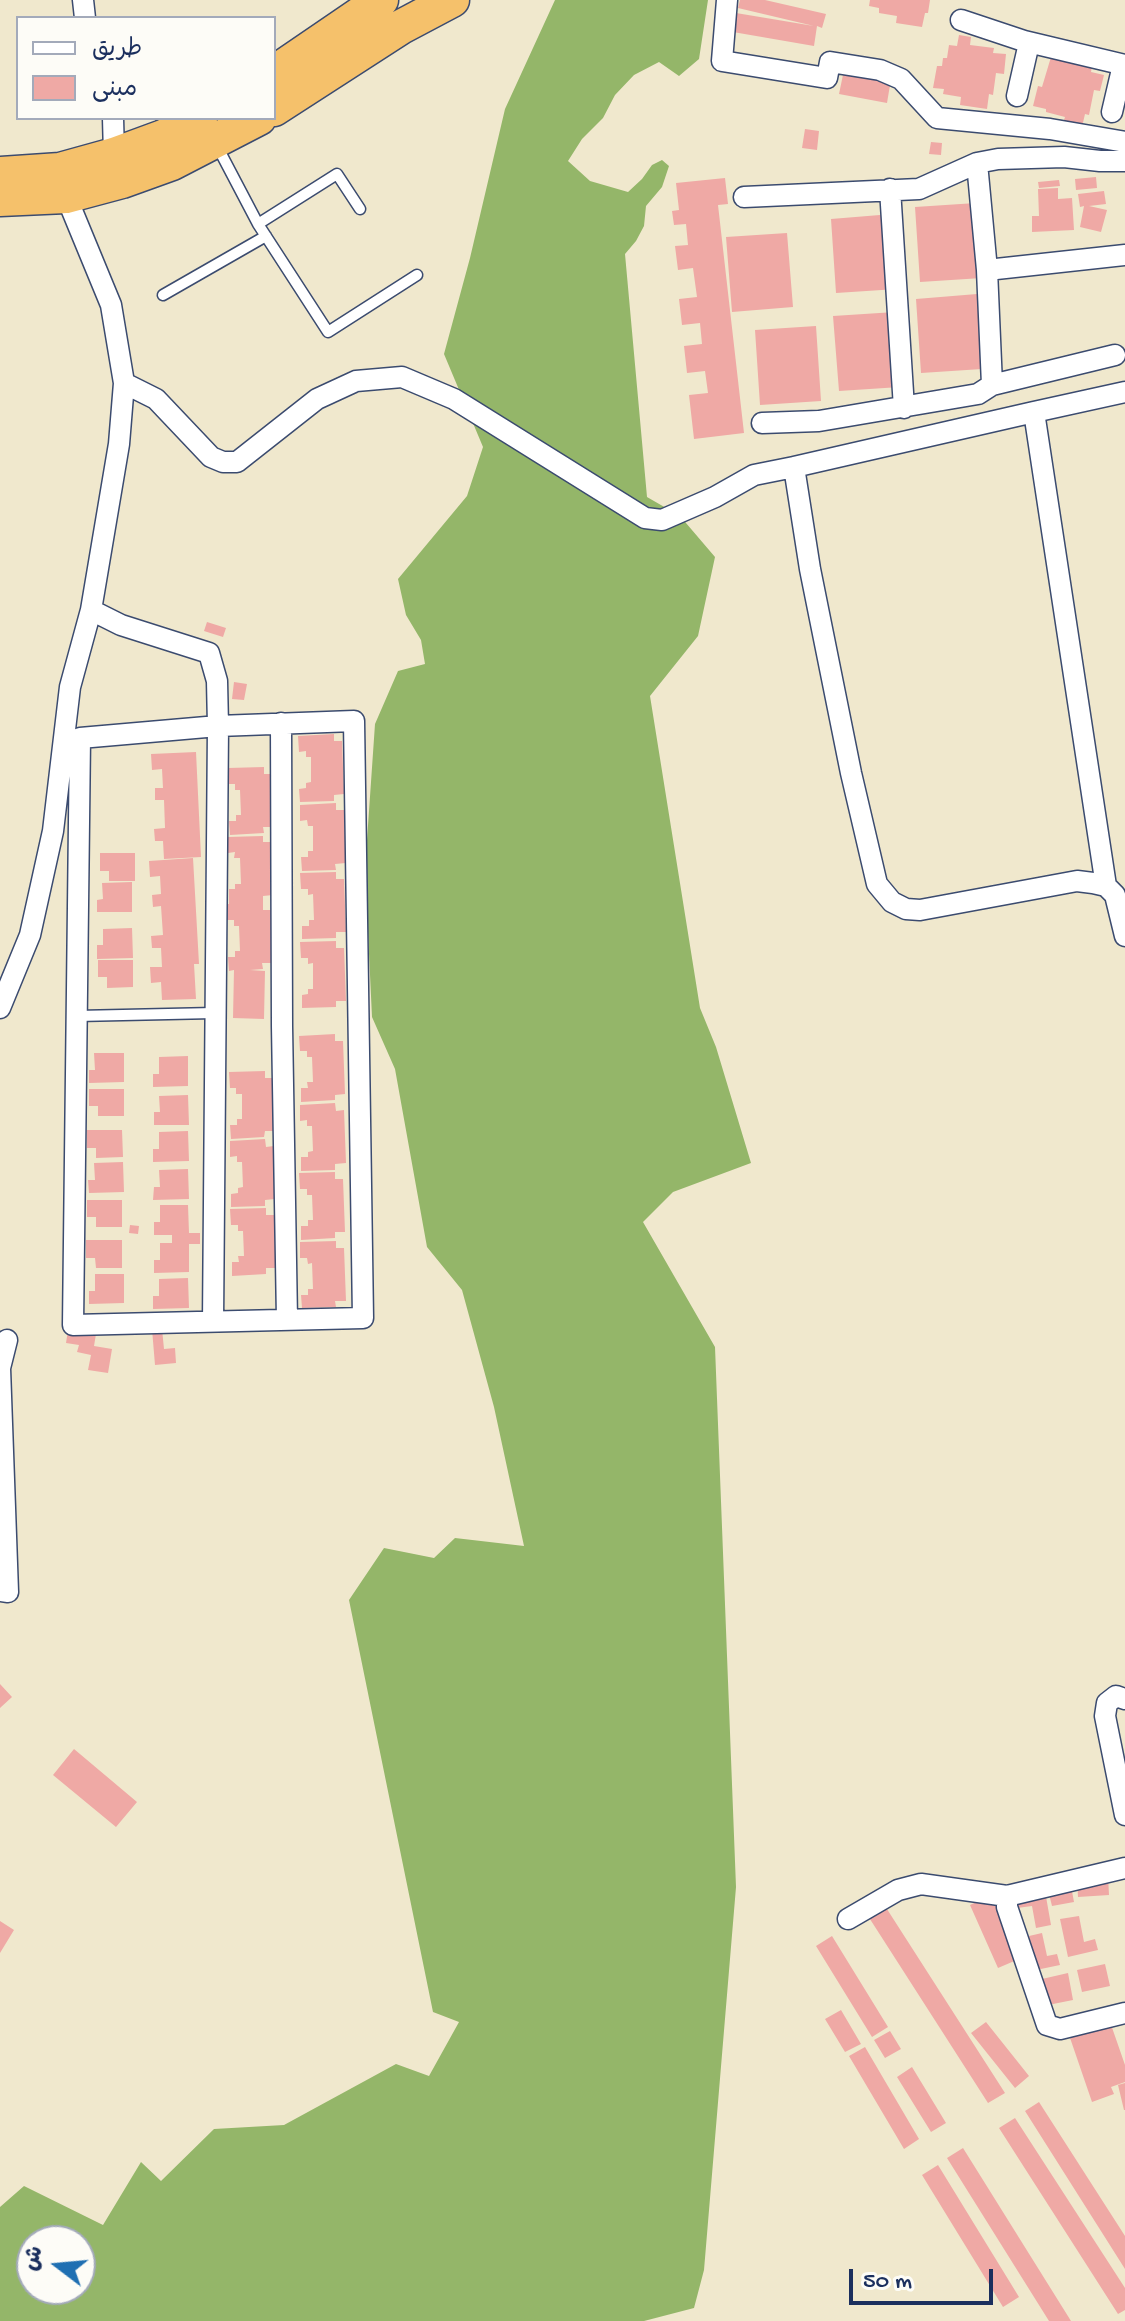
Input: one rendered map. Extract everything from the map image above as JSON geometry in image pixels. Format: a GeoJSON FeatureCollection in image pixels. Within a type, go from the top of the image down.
{"type":"FeatureCollection","features":[{"type":"Feature","properties":{"kind":"highway"},"geometry":{"type":"LineString","coordinates":[[276,72],[381,0]]}},
{"type":"Feature","properties":{"kind":"highway"},"geometry":{"type":"LineString","coordinates":[[276,108],[401,27],[452,0]]}},
{"type":"Feature","properties":{"kind":"highway"},"geometry":{"type":"LineString","coordinates":[[0,174],[60,170],[163,137],[250,120]]}},
{"type":"Feature","properties":{"kind":"highway"},"geometry":{"type":"LineString","coordinates":[[0,199],[66,196],[122,181],[172,163],[208,130]]}},
{"type":"Feature","properties":{"kind":"street"},"geometry":{"type":"LineString","coordinates":[[727,0],[722,61],[827,78],[830,62],[880,70],[901,79],[937,118],[1050,129],[1125,142]]}},
{"type":"Feature","properties":{"kind":"street"},"geometry":{"type":"LineString","coordinates":[[961,20],[1029,43],[1124,65],[1112,112]]}},
{"type":"Feature","properties":{"kind":"street"},"geometry":{"type":"LineString","coordinates":[[1017,96],[1029,43]]}},
{"type":"Feature","properties":{"kind":"street"},"geometry":{"type":"LineString","coordinates":[[113,120],[114,155]]}},
{"type":"Feature","properties":{"kind":"street"},"geometry":{"type":"LineString","coordinates":[[744,197],[919,189],[977,163],[998,159],[1038,157],[1125,161]]}},
{"type":"Feature","properties":{"kind":"street"},"geometry":{"type":"LineString","coordinates":[[977,163],[987,270],[992,385]]}},
{"type":"Feature","properties":{"kind":"street"},"geometry":{"type":"LineString","coordinates":[[890,189],[904,408]]}},
{"type":"Feature","properties":{"kind":"street"},"geometry":{"type":"LineString","coordinates":[[0,1008],[30,935],[53,831],[70,687],[91,610],[119,444],[124,383],[111,305],[66,196]]}},
{"type":"Feature","properties":{"kind":"street"},"geometry":{"type":"LineString","coordinates":[[987,270],[1125,255]]}},
{"type":"Feature","properties":{"kind":"street"},"geometry":{"type":"LineString","coordinates":[[762,423],[819,421],[978,394],[992,385],[1115,355]]}},
{"type":"Feature","properties":{"kind":"street"},"geometry":{"type":"LineString","coordinates":[[124,383],[156,399],[211,457],[223,462],[237,462],[317,399],[356,381],[402,377],[454,399],[645,518],[662,520],[715,497],[754,475],[1125,392]]}},
{"type":"Feature","properties":{"kind":"street"},"geometry":{"type":"LineString","coordinates":[[1034,412],[1106,886]]}},
{"type":"Feature","properties":{"kind":"street"},"geometry":{"type":"LineString","coordinates":[[794,467],[816,598],[877,884],[892,902],[906,909],[920,910],[1077,881],[1106,886],[1115,895],[1125,936]]}},
{"type":"Feature","properties":{"kind":"street"},"geometry":{"type":"LineString","coordinates":[[91,610],[121,625],[209,653],[217,681],[213,1321]]}},
{"type":"Feature","properties":{"kind":"street"},"geometry":{"type":"LineString","coordinates":[[354,721],[363,1318],[73,1325],[80,738],[218,726],[354,721]]}},
{"type":"Feature","properties":{"kind":"street"},"geometry":{"type":"LineString","coordinates":[[281,723],[287,1320]]}},
{"type":"Feature","properties":{"kind":"street"},"geometry":{"type":"LineString","coordinates":[[0,1591],[8,1592],[0,1368],[7,1340]]}},
{"type":"Feature","properties":{"kind":"street"},"geometry":{"type":"LineString","coordinates":[[1125,1699],[1116,1696],[1107,1703],[1105,1716],[1125,1815]]}},
{"type":"Feature","properties":{"kind":"street"},"geometry":{"type":"LineString","coordinates":[[848,1919],[898,1890],[921,1884],[1007,1896],[1124,1875]]}},
{"type":"Feature","properties":{"kind":"street"},"geometry":{"type":"LineString","coordinates":[[1007,1896],[1007,1907],[1047,2025],[1060,2029],[1125,2013]]}},
{"type":"Feature","properties":{"kind":"lane"},"geometry":{"type":"LineString","coordinates":[[208,130],[258,224],[328,332],[417,275]]}},
{"type":"Feature","properties":{"kind":"lane"},"geometry":{"type":"LineString","coordinates":[[258,224],[337,174],[360,209]]}},
{"type":"Feature","properties":{"kind":"lane"},"geometry":{"type":"LineString","coordinates":[[163,295],[266,236]]}},
{"type":"Feature","properties":{"kind":"lane"},"geometry":{"type":"LineString","coordinates":[[77,1016],[214,1013]]}},
{"type":"Feature","properties":{"kind":"green space"},"geometry":{"type":"Polygon","coordinates":[[[555,0],[708,0],[699,59],[679,76],[659,62],[634,75],[615,95],[603,118],[582,139],[568,161],[590,181],[628,192],[652,165],[662,160],[669,166],[662,187],[646,206],[644,226],[625,254],[647,497],[680,516],[715,557],[698,636],[650,696],[700,1008],[716,1047],[751,1163],[673,1192],[643,1222],[715,1347],[736,1887],[704,2270],[694,2308],[644,2321],[0,2321],[0,2207],[24,2186],[103,2225],[141,2162],[161,2181],[214,2129],[284,2125],[396,2064],[429,2076],[459,2022],[433,2012],[349,1600],[384,1548],[434,1558],[455,1538],[524,1546],[494,1407],[462,1290],[427,1247],[395,1069],[372,1017],[365,869],[375,724],[398,671],[425,664],[421,640],[406,615],[398,579],[467,496],[483,447],[444,354],[505,109],[555,0]]]}},
{"type":"Feature","properties":{"kind":"building"},"geometry":{"type":"Polygon","coordinates":[[[740,0],[765,0],[826,14],[822,28],[817,26],[814,46],[733,32],[736,13],[814,26],[738,8],[740,0]]]}},
{"type":"Feature","properties":{"kind":"building"},"geometry":{"type":"Polygon","coordinates":[[[870,0],[930,0],[922,27],[896,23],[897,16],[879,13],[879,8],[869,6],[870,0]]]}},
{"type":"Feature","properties":{"kind":"building"},"geometry":{"type":"Polygon","coordinates":[[[959,35],[971,37],[970,45],[994,48],[993,53],[1006,54],[1004,74],[996,73],[993,95],[989,94],[987,109],[960,105],[961,97],[943,94],[944,89],[933,88],[937,66],[942,66],[943,58],[947,58],[949,45],[957,46],[959,35]]]}},
{"type":"Feature","properties":{"kind":"building"},"geometry":{"type":"Polygon","coordinates":[[[1051,57],[1092,67],[1091,72],[1104,75],[1100,91],[1094,90],[1089,115],[1085,114],[1082,127],[1063,123],[1065,117],[1033,106],[1051,57]]]}},
{"type":"Feature","properties":{"kind":"building"},"geometry":{"type":"Polygon","coordinates":[[[844,70],[891,79],[887,103],[839,94],[844,70]]]}},
{"type":"Feature","properties":{"kind":"building"},"geometry":{"type":"Polygon","coordinates":[[[805,129],[819,131],[817,150],[802,148],[805,129]]]}},
{"type":"Feature","properties":{"kind":"building"},"geometry":{"type":"Polygon","coordinates":[[[931,142],[942,143],[941,155],[929,154],[931,142]]]}},
{"type":"Feature","properties":{"kind":"building"},"geometry":{"type":"Polygon","coordinates":[[[1096,177],[1097,188],[1076,190],[1075,179],[1096,177]]]}},
{"type":"Feature","properties":{"kind":"building"},"geometry":{"type":"Polygon","coordinates":[[[725,178],[728,204],[718,205],[744,433],[694,439],[689,395],[708,393],[705,371],[687,373],[684,346],[702,344],[700,323],[682,325],[679,299],[697,297],[693,268],[678,270],[675,246],[688,245],[686,224],[674,225],[672,211],[679,210],[676,183],[725,178]]]}},
{"type":"Feature","properties":{"kind":"building"},"geometry":{"type":"Polygon","coordinates":[[[1059,180],[1060,186],[1039,188],[1038,182],[1059,180]]]}},
{"type":"Feature","properties":{"kind":"building"},"geometry":{"type":"Polygon","coordinates":[[[1058,188],[1058,199],[1072,198],[1074,230],[1032,232],[1032,216],[1039,216],[1038,189],[1058,188]]]}},
{"type":"Feature","properties":{"kind":"building"},"geometry":{"type":"Polygon","coordinates":[[[1104,191],[1106,204],[1089,206],[1107,210],[1101,232],[1080,227],[1084,206],[1080,207],[1078,194],[1104,191]]]}},
{"type":"Feature","properties":{"kind":"building"},"geometry":{"type":"Polygon","coordinates":[[[976,203],[982,278],[920,282],[915,207],[976,203]]]}},
{"type":"Feature","properties":{"kind":"building"},"geometry":{"type":"Polygon","coordinates":[[[892,214],[897,289],[836,293],[831,219],[892,214]]]}},
{"type":"Feature","properties":{"kind":"building"},"geometry":{"type":"Polygon","coordinates":[[[787,233],[793,307],[732,312],[726,237],[787,233]]]}},
{"type":"Feature","properties":{"kind":"building"},"geometry":{"type":"Polygon","coordinates":[[[977,294],[982,369],[921,373],[916,299],[977,294]]]}},
{"type":"Feature","properties":{"kind":"building"},"geometry":{"type":"Polygon","coordinates":[[[895,312],[900,387],[839,391],[833,316],[895,312]]]}},
{"type":"Feature","properties":{"kind":"building"},"geometry":{"type":"Polygon","coordinates":[[[816,326],[821,401],[760,405],[755,330],[816,326]]]}},
{"type":"Feature","properties":{"kind":"building"},"geometry":{"type":"Polygon","coordinates":[[[207,622],[226,628],[223,637],[204,631],[207,622]]]}},
{"type":"Feature","properties":{"kind":"building"},"geometry":{"type":"Polygon","coordinates":[[[234,682],[247,684],[244,700],[232,699],[234,682]]]}},
{"type":"Feature","properties":{"kind":"building"},"geometry":{"type":"Polygon","coordinates":[[[334,734],[334,741],[342,741],[344,794],[334,795],[334,801],[300,802],[299,789],[306,788],[306,783],[311,782],[311,757],[306,757],[306,751],[299,752],[298,736],[334,734]]]}},
{"type":"Feature","properties":{"kind":"building"},"geometry":{"type":"Polygon","coordinates":[[[196,752],[201,857],[164,859],[163,841],[155,841],[154,829],[165,828],[164,800],[155,800],[155,788],[163,788],[162,769],[152,770],[151,754],[196,752]]]}},
{"type":"Feature","properties":{"kind":"building"},"geometry":{"type":"Polygon","coordinates":[[[264,767],[264,774],[272,774],[274,827],[263,827],[264,833],[230,835],[229,821],[236,821],[236,815],[241,815],[240,790],[235,790],[235,784],[228,784],[228,768],[264,767]]]}},
{"type":"Feature","properties":{"kind":"building"},"geometry":{"type":"Polygon","coordinates":[[[336,803],[336,810],[344,810],[346,863],[335,864],[336,870],[302,871],[301,857],[308,857],[308,851],[313,851],[313,826],[308,826],[307,820],[300,821],[300,805],[336,803]]]}},
{"type":"Feature","properties":{"kind":"building"},"geometry":{"type":"Polygon","coordinates":[[[263,836],[263,842],[271,842],[273,895],[263,896],[263,910],[271,910],[273,963],[262,963],[263,969],[250,970],[265,971],[264,1019],[233,1018],[234,970],[229,971],[228,957],[235,957],[235,951],[240,951],[239,926],[234,926],[234,920],[227,920],[227,904],[229,889],[241,884],[240,858],[234,858],[235,852],[228,853],[227,837],[263,836]]]}},
{"type":"Feature","properties":{"kind":"building"},"geometry":{"type":"Polygon","coordinates":[[[100,853],[135,853],[135,881],[109,881],[109,871],[100,871],[100,853]]]}},
{"type":"Feature","properties":{"kind":"building"},"geometry":{"type":"Polygon","coordinates":[[[193,858],[199,964],[194,964],[196,999],[162,1000],[161,982],[151,983],[150,967],[162,967],[161,948],[152,948],[151,936],[163,935],[161,906],[153,907],[152,895],[161,894],[160,876],[150,877],[149,861],[193,858]]]}},
{"type":"Feature","properties":{"kind":"building"},"geometry":{"type":"Polygon","coordinates":[[[336,872],[336,879],[344,879],[346,932],[336,932],[336,938],[302,939],[302,926],[309,926],[309,920],[314,920],[313,894],[308,895],[308,889],[301,889],[300,873],[336,872]]]}},
{"type":"Feature","properties":{"kind":"building"},"geometry":{"type":"Polygon","coordinates":[[[132,882],[132,912],[97,912],[97,900],[103,899],[102,883],[132,882]]]}},
{"type":"Feature","properties":{"kind":"building"},"geometry":{"type":"Polygon","coordinates":[[[132,928],[133,958],[97,959],[97,945],[103,945],[103,929],[132,928]]]}},
{"type":"Feature","properties":{"kind":"building"},"geometry":{"type":"Polygon","coordinates":[[[336,941],[336,948],[344,948],[346,1001],[336,1001],[336,1007],[302,1008],[302,995],[313,989],[313,963],[308,964],[308,958],[301,958],[300,942],[336,941]]]}},
{"type":"Feature","properties":{"kind":"building"},"geometry":{"type":"Polygon","coordinates":[[[98,960],[133,960],[133,987],[107,988],[107,977],[98,977],[98,960]]]}},
{"type":"Feature","properties":{"kind":"building"},"geometry":{"type":"Polygon","coordinates":[[[335,1034],[335,1041],[343,1041],[345,1094],[335,1095],[335,1100],[301,1102],[301,1088],[308,1088],[307,1082],[313,1082],[312,1057],[307,1057],[307,1051],[300,1051],[299,1036],[335,1034]]]}},
{"type":"Feature","properties":{"kind":"building"},"geometry":{"type":"Polygon","coordinates":[[[94,1053],[124,1053],[124,1082],[89,1083],[89,1070],[95,1070],[94,1053]]]}},
{"type":"Feature","properties":{"kind":"building"},"geometry":{"type":"Polygon","coordinates":[[[188,1056],[188,1086],[153,1087],[153,1074],[159,1074],[159,1057],[188,1056]]]}},
{"type":"Feature","properties":{"kind":"building"},"geometry":{"type":"Polygon","coordinates":[[[265,1071],[265,1078],[273,1078],[275,1131],[265,1131],[264,1137],[231,1139],[230,1125],[237,1125],[237,1119],[242,1119],[242,1094],[236,1094],[236,1088],[230,1088],[229,1072],[265,1071]]]}},
{"type":"Feature","properties":{"kind":"building"},"geometry":{"type":"Polygon","coordinates":[[[89,1089],[124,1089],[124,1116],[98,1116],[98,1106],[89,1106],[89,1089]]]}},
{"type":"Feature","properties":{"kind":"building"},"geometry":{"type":"Polygon","coordinates":[[[188,1095],[189,1125],[154,1125],[154,1112],[160,1112],[159,1096],[188,1095]]]}},
{"type":"Feature","properties":{"kind":"building"},"geometry":{"type":"Polygon","coordinates":[[[335,1103],[336,1111],[344,1110],[346,1163],[335,1164],[335,1170],[301,1171],[301,1157],[308,1157],[308,1152],[313,1151],[312,1126],[307,1126],[307,1120],[300,1121],[300,1105],[335,1103]]]}},
{"type":"Feature","properties":{"kind":"building"},"geometry":{"type":"Polygon","coordinates":[[[87,1130],[122,1130],[123,1157],[96,1158],[96,1148],[87,1148],[87,1130]]]}},
{"type":"Feature","properties":{"kind":"building"},"geometry":{"type":"Polygon","coordinates":[[[188,1131],[189,1161],[153,1162],[153,1149],[159,1149],[159,1132],[188,1131]]]}},
{"type":"Feature","properties":{"kind":"building"},"geometry":{"type":"Polygon","coordinates":[[[265,1139],[266,1147],[274,1146],[275,1199],[265,1200],[265,1206],[231,1207],[231,1194],[238,1193],[238,1188],[243,1187],[242,1162],[237,1162],[237,1156],[230,1157],[230,1141],[265,1139]]]}},
{"type":"Feature","properties":{"kind":"building"},"geometry":{"type":"Polygon","coordinates":[[[123,1162],[124,1192],[89,1193],[88,1180],[95,1180],[94,1163],[123,1162]]]}},
{"type":"Feature","properties":{"kind":"building"},"geometry":{"type":"Polygon","coordinates":[[[188,1169],[189,1199],[153,1200],[154,1187],[160,1187],[159,1170],[188,1169]]]}},
{"type":"Feature","properties":{"kind":"building"},"geometry":{"type":"Polygon","coordinates":[[[335,1172],[335,1179],[343,1179],[345,1232],[335,1232],[335,1238],[301,1240],[301,1226],[308,1226],[308,1220],[313,1220],[312,1195],[307,1195],[307,1189],[300,1189],[299,1173],[335,1172]]]}},
{"type":"Feature","properties":{"kind":"building"},"geometry":{"type":"Polygon","coordinates":[[[87,1200],[122,1200],[122,1227],[96,1227],[96,1217],[87,1217],[87,1200]]]}},
{"type":"Feature","properties":{"kind":"building"},"geometry":{"type":"Polygon","coordinates":[[[160,1205],[188,1205],[189,1233],[200,1233],[200,1244],[189,1244],[189,1272],[154,1273],[154,1260],[160,1260],[160,1243],[172,1243],[172,1235],[154,1235],[154,1222],[160,1222],[160,1205]]]}},
{"type":"Feature","properties":{"kind":"building"},"geometry":{"type":"Polygon","coordinates":[[[266,1208],[266,1215],[274,1215],[276,1268],[266,1268],[266,1274],[232,1276],[232,1262],[239,1262],[238,1256],[244,1256],[243,1231],[238,1231],[238,1225],[231,1225],[230,1209],[266,1208]]]}},
{"type":"Feature","properties":{"kind":"building"},"geometry":{"type":"Polygon","coordinates":[[[130,1225],[139,1226],[138,1234],[129,1233],[130,1225]]]}},
{"type":"Feature","properties":{"kind":"building"},"geometry":{"type":"Polygon","coordinates":[[[86,1240],[122,1240],[122,1268],[96,1268],[95,1258],[86,1258],[86,1240]]]}},
{"type":"Feature","properties":{"kind":"building"},"geometry":{"type":"Polygon","coordinates":[[[336,1241],[336,1248],[344,1248],[346,1301],[335,1301],[336,1307],[302,1308],[301,1295],[308,1295],[308,1289],[313,1289],[312,1263],[308,1264],[307,1258],[300,1258],[300,1242],[336,1241]]]}},
{"type":"Feature","properties":{"kind":"building"},"geometry":{"type":"Polygon","coordinates":[[[95,1274],[124,1274],[124,1303],[89,1304],[89,1291],[95,1291],[95,1274]]]}},
{"type":"Feature","properties":{"kind":"building"},"geometry":{"type":"Polygon","coordinates":[[[188,1278],[189,1308],[153,1309],[153,1296],[159,1296],[159,1279],[188,1278]]]}},
{"type":"Feature","properties":{"kind":"building"},"geometry":{"type":"Polygon","coordinates":[[[152,1329],[162,1329],[164,1349],[175,1348],[176,1363],[155,1365],[152,1329]]]}},
{"type":"Feature","properties":{"kind":"building"},"geometry":{"type":"Polygon","coordinates":[[[68,1330],[96,1334],[94,1346],[112,1349],[108,1373],[88,1370],[91,1355],[77,1352],[79,1345],[66,1343],[68,1330]]]}},
{"type":"Feature","properties":{"kind":"building"},"geometry":{"type":"Polygon","coordinates":[[[0,1684],[12,1697],[0,1708],[0,1684]]]}},
{"type":"Feature","properties":{"kind":"building"},"geometry":{"type":"Polygon","coordinates":[[[74,1749],[137,1802],[116,1827],[53,1775],[74,1749]]]}},
{"type":"Feature","properties":{"kind":"building"},"geometry":{"type":"Polygon","coordinates":[[[1108,1876],[1109,1895],[1078,1897],[1077,1879],[1108,1876]]]}},
{"type":"Feature","properties":{"kind":"building"},"geometry":{"type":"Polygon","coordinates":[[[1071,1886],[1074,1902],[1052,1906],[1048,1890],[1071,1886]]]}},
{"type":"Feature","properties":{"kind":"building"},"geometry":{"type":"Polygon","coordinates":[[[1045,1891],[1051,1925],[1036,1928],[1032,1906],[1017,1908],[1015,1896],[1045,1891]]]}},
{"type":"Feature","properties":{"kind":"building"},"geometry":{"type":"Polygon","coordinates":[[[991,1895],[1019,1959],[998,1968],[970,1905],[991,1895]]]}},
{"type":"Feature","properties":{"kind":"building"},"geometry":{"type":"Polygon","coordinates":[[[885,1906],[1005,2093],[988,2103],[868,1916],[885,1906]]]}},
{"type":"Feature","properties":{"kind":"building"},"geometry":{"type":"Polygon","coordinates":[[[1079,1916],[1084,1942],[1095,1939],[1098,1950],[1068,1957],[1060,1919],[1079,1916]]]}},
{"type":"Feature","properties":{"kind":"building"},"geometry":{"type":"Polygon","coordinates":[[[0,1921],[14,1930],[0,1953],[0,1921]]]}},
{"type":"Feature","properties":{"kind":"building"},"geometry":{"type":"Polygon","coordinates":[[[1042,1933],[1047,1956],[1057,1954],[1060,1965],[1036,1970],[1029,1936],[1042,1933]]]}},
{"type":"Feature","properties":{"kind":"building"},"geometry":{"type":"Polygon","coordinates":[[[832,1936],[888,2027],[872,2037],[816,1946],[832,1936]]]}},
{"type":"Feature","properties":{"kind":"building"},"geometry":{"type":"Polygon","coordinates":[[[1105,1964],[1110,1986],[1082,1992],[1077,1970],[1105,1964]]]}},
{"type":"Feature","properties":{"kind":"building"},"geometry":{"type":"Polygon","coordinates":[[[1068,1973],[1073,2000],[1048,2005],[1042,1979],[1068,1973]]]}},
{"type":"Feature","properties":{"kind":"building"},"geometry":{"type":"Polygon","coordinates":[[[841,2010],[861,2044],[845,2052],[825,2019],[841,2010]]]}},
{"type":"Feature","properties":{"kind":"building"},"geometry":{"type":"Polygon","coordinates":[[[1108,2016],[1125,2065],[1125,2082],[1111,2087],[1114,2094],[1092,2102],[1068,2032],[1108,2016]]]}},
{"type":"Feature","properties":{"kind":"building"},"geometry":{"type":"Polygon","coordinates":[[[986,2022],[1029,2076],[1015,2088],[971,2033],[986,2022]]]}},
{"type":"Feature","properties":{"kind":"building"},"geometry":{"type":"Polygon","coordinates":[[[890,2031],[901,2049],[885,2058],[874,2040],[890,2031]]]}},
{"type":"Feature","properties":{"kind":"building"},"geometry":{"type":"Polygon","coordinates":[[[865,2047],[919,2139],[904,2149],[849,2056],[865,2047]]]}},
{"type":"Feature","properties":{"kind":"building"},"geometry":{"type":"Polygon","coordinates":[[[912,2067],[946,2123],[931,2132],[897,2077],[912,2067]]]}},
{"type":"Feature","properties":{"kind":"building"},"geometry":{"type":"Polygon","coordinates":[[[1125,2083],[1125,2110],[1124,2110],[1118,2085],[1125,2083]]]}},
{"type":"Feature","properties":{"kind":"building"},"geometry":{"type":"Polygon","coordinates":[[[1039,2102],[1125,2236],[1125,2269],[1025,2111],[1039,2102]]]}},
{"type":"Feature","properties":{"kind":"building"},"geometry":{"type":"Polygon","coordinates":[[[1015,2118],[1125,2288],[1125,2310],[1118,2314],[999,2128],[1015,2118]]]}},
{"type":"Feature","properties":{"kind":"building"},"geometry":{"type":"Polygon","coordinates":[[[963,2148],[1071,2321],[1049,2321],[947,2158],[963,2148]]]}},
{"type":"Feature","properties":{"kind":"building"},"geometry":{"type":"Polygon","coordinates":[[[938,2165],[1019,2297],[1003,2307],[922,2175],[938,2165]]]}}]}
